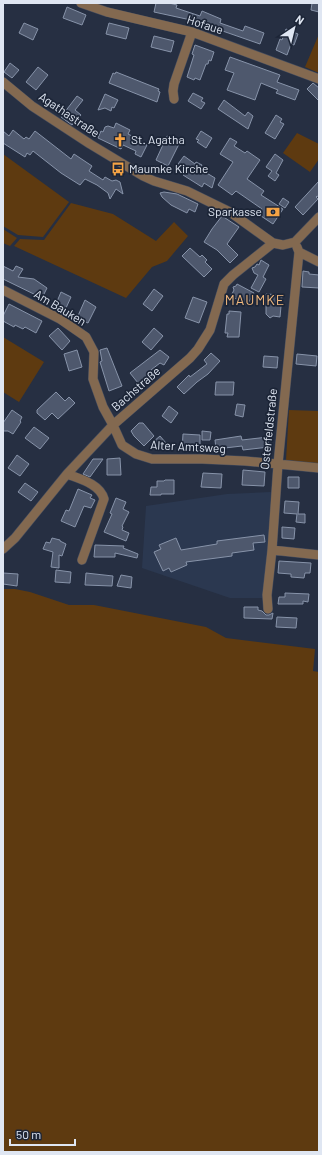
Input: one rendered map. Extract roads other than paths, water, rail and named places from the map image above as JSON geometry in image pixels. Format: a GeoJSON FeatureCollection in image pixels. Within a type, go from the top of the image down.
{"type":"FeatureCollection","features":[{"type":"Feature","properties":{"kind":"street","name":"Hofaue"},"geometry":{"type":"LineString","coordinates":[[81,3],[107,12],[192,32],[319,79]]}},
{"type":"Feature","properties":{"kind":"street"},"geometry":{"type":"LineString","coordinates":[[174,98],[174,84],[192,32]]}},
{"type":"Feature","properties":{"kind":"street","name":"Agathastraße"},"geometry":{"type":"LineString","coordinates":[[3,82],[32,106],[142,176],[187,191],[230,212],[273,243]]}},
{"type":"Feature","properties":{"kind":"street"},"geometry":{"type":"LineString","coordinates":[[273,243],[282,244],[295,242],[319,217]]}},
{"type":"Feature","properties":{"kind":"street"},"geometry":{"type":"LineString","coordinates":[[295,242],[299,252],[319,262]]}},
{"type":"Feature","properties":{"kind":"street","name":"Bachstraße"},"geometry":{"type":"LineString","coordinates":[[3,549],[15,538],[67,474],[113,425],[190,358],[198,349],[210,330],[224,284],[273,243]]}},
{"type":"Feature","properties":{"kind":"street","name":"Osterfeldstraße"},"geometry":{"type":"LineString","coordinates":[[268,609],[267,595],[272,550],[278,464],[299,252]]}},
{"type":"Feature","properties":{"kind":"street","name":"Am Bauken"},"geometry":{"type":"LineString","coordinates":[[3,290],[60,319],[86,337],[94,352],[93,379],[103,407],[113,425]]}},
{"type":"Feature","properties":{"kind":"street","name":"Alter Amtsweg"},"geometry":{"type":"LineString","coordinates":[[113,425],[122,445],[136,454],[152,460],[202,459],[319,468]]}},
{"type":"Feature","properties":{"kind":"street"},"geometry":{"type":"LineString","coordinates":[[67,474],[89,482],[103,493],[104,499],[82,560]]}},
{"type":"Feature","properties":{"kind":"street"},"geometry":{"type":"LineString","coordinates":[[272,550],[319,555]]}},
{"type":"Feature","properties":{"kind":"place","name":"St. Agatha"},"geometry":{"type":"Point","coordinates":[120,140]}},
{"type":"Feature","properties":{"kind":"place","name":"Maumke Kirche"},"geometry":{"type":"Point","coordinates":[118,169]}},
{"type":"Feature","properties":{"kind":"place","name":"Sparkasse"},"geometry":{"type":"Point","coordinates":[273,212]}},
{"type":"Feature","properties":{"kind":"district","name":"MAUMKE"},"geometry":{"type":"Point","coordinates":[255,300]}}]}
